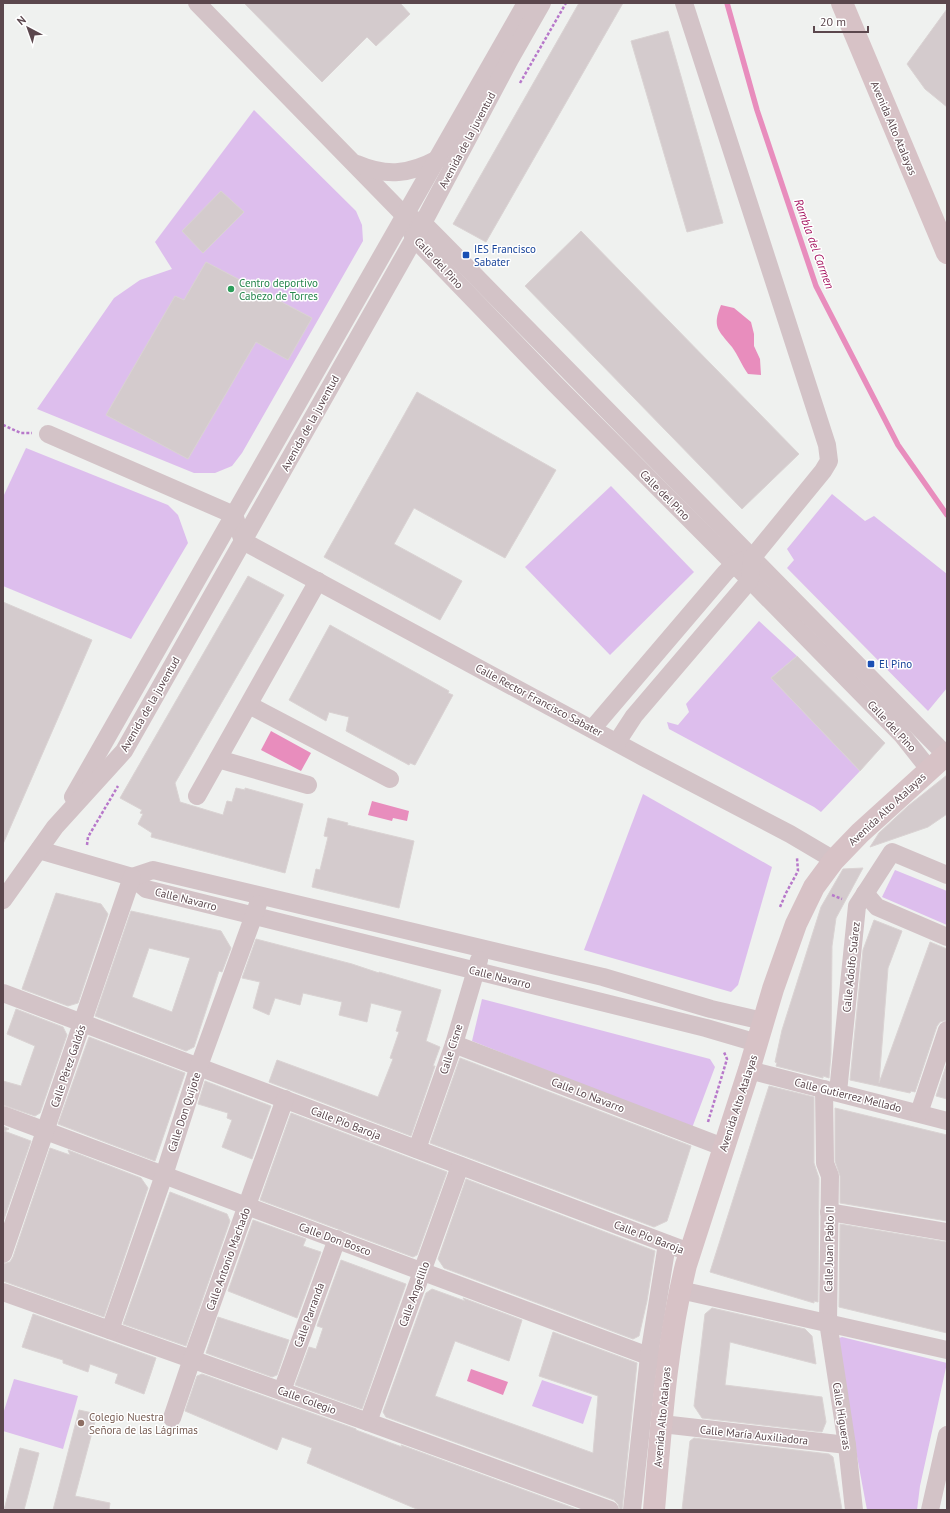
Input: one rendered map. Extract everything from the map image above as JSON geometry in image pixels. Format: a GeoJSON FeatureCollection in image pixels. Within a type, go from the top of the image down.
{"type":"FeatureCollection","features":[{"type":"Feature","properties":{"kind":"main road","name":"Avenida Alto Atalayas"},"geometry":{"type":"LineString","coordinates":[[842,3],[947,253]]}},
{"type":"Feature","properties":{"kind":"main road","name":"Avenida Alto Atalayas"},"geometry":{"type":"LineString","coordinates":[[654,1510],[662,1424],[658,1359],[680,1290],[689,1252],[749,1070],[763,1021],[796,924],[814,887],[834,860],[876,818],[947,755]]}},
{"type":"Feature","properties":{"kind":"street"},"geometry":{"type":"LineString","coordinates":[[197,3],[355,163],[405,216],[405,235],[384,271],[352,348]]}},
{"type":"Feature","properties":{"kind":"street","name":"Avenida de la juventud"},"geometry":{"type":"LineString","coordinates":[[3,900],[55,827],[526,3]]}},
{"type":"Feature","properties":{"kind":"street","name":"Avenida de la juventud"},"geometry":{"type":"LineString","coordinates":[[55,827],[124,751],[418,230],[510,59],[542,3]]}},
{"type":"Feature","properties":{"kind":"street"},"geometry":{"type":"LineString","coordinates":[[592,729],[734,564],[752,558],[823,471],[829,461],[825,440],[684,3]]}},
{"type":"Feature","properties":{"kind":"street"},"geometry":{"type":"LineString","coordinates":[[405,216],[417,213],[458,141],[510,59]]}},
{"type":"Feature","properties":{"kind":"street"},"geometry":{"type":"LineString","coordinates":[[355,163],[369,169],[397,173],[424,166],[438,159]]}},
{"type":"Feature","properties":{"kind":"street","name":"Calle del Pino"},"geometry":{"type":"LineString","coordinates":[[405,216],[555,384],[902,734],[930,769]]}},
{"type":"Feature","properties":{"kind":"street","name":"Calle del Pino"},"geometry":{"type":"LineString","coordinates":[[418,230],[752,558],[947,755]]}},
{"type":"Feature","properties":{"kind":"street"},"geometry":{"type":"LineString","coordinates":[[48,434],[234,515],[243,541]]}},
{"type":"Feature","properties":{"kind":"street"},"geometry":{"type":"LineString","coordinates":[[234,515],[253,502],[267,479],[304,434]]}},
{"type":"Feature","properties":{"kind":"street"},"geometry":{"type":"LineString","coordinates":[[171,668],[215,570],[232,540],[234,515]]}},
{"type":"Feature","properties":{"kind":"street","name":"Calle Rector Francisco Sabater"},"geometry":{"type":"LineString","coordinates":[[243,541],[790,834],[834,860]]}},
{"type":"Feature","properties":{"kind":"street"},"geometry":{"type":"LineString","coordinates":[[617,742],[634,716],[750,580],[752,558]]}},
{"type":"Feature","properties":{"kind":"street"},"geometry":{"type":"LineString","coordinates":[[197,796],[318,581]]}},
{"type":"Feature","properties":{"kind":"street"},"geometry":{"type":"LineString","coordinates":[[249,705],[390,779]]}},
{"type":"Feature","properties":{"kind":"street"},"geometry":{"type":"LineString","coordinates":[[218,759],[308,785]]}},
{"type":"Feature","properties":{"kind":"street"},"geometry":{"type":"LineString","coordinates":[[39,850],[132,877]]}},
{"type":"Feature","properties":{"kind":"street","name":"Calle Adolfo Suárez"},"geometry":{"type":"LineString","coordinates":[[830,1176],[825,1163],[831,1091],[861,899],[892,852],[947,875]]}},
{"type":"Feature","properties":{"kind":"street","name":"Calle Navarro"},"geometry":{"type":"LineString","coordinates":[[132,877],[153,870],[603,977],[711,1009],[763,1021]]}},
{"type":"Feature","properties":{"kind":"street","name":"Calle Navarro"},"geometry":{"type":"LineString","coordinates":[[132,877],[146,889],[706,1028],[757,1043]]}},
{"type":"Feature","properties":{"kind":"street","name":"Calle Pérez Galdós"},"geometry":{"type":"LineString","coordinates":[[3,1254],[132,877]]}},
{"type":"Feature","properties":{"kind":"street","name":"Calle Don Quijote"},"geometry":{"type":"LineString","coordinates":[[110,1330],[164,1175],[199,1066],[261,896]]}},
{"type":"Feature","properties":{"kind":"street"},"geometry":{"type":"LineString","coordinates":[[861,899],[947,937]]}},
{"type":"Feature","properties":{"kind":"street","name":"Calle Cisne"},"geometry":{"type":"LineString","coordinates":[[417,1149],[454,1044],[482,948]]}},
{"type":"Feature","properties":{"kind":"street","name":"Calle Pío Baroja"},"geometry":{"type":"LineString","coordinates":[[3,993],[689,1252]]}},
{"type":"Feature","properties":{"kind":"street"},"geometry":{"type":"LineString","coordinates":[[919,1114],[947,1030]]}},
{"type":"Feature","properties":{"kind":"street","name":"Calle Lo Navarro"},"geometry":{"type":"LineString","coordinates":[[454,1044],[723,1146]]}},
{"type":"Feature","properties":{"kind":"street","name":"Calle Gutierrez Mellado"},"geometry":{"type":"LineString","coordinates":[[749,1070],[947,1121]]}},
{"type":"Feature","properties":{"kind":"street","name":"Calle Antonio Machado"},"geometry":{"type":"LineString","coordinates":[[172,1418],[285,1100]]}},
{"type":"Feature","properties":{"kind":"street","name":"Calle Don Bosco"},"geometry":{"type":"LineString","coordinates":[[3,1115],[658,1359]]}},
{"type":"Feature","properties":{"kind":"street","name":"Calle Angelillo"},"geometry":{"type":"LineString","coordinates":[[368,1422],[460,1166]]}},
{"type":"Feature","properties":{"kind":"street","name":"Calle Juan Pablo II"},"geometry":{"type":"LineString","coordinates":[[828,1322],[830,1176]]}},
{"type":"Feature","properties":{"kind":"street"},"geometry":{"type":"LineString","coordinates":[[829,1212],[947,1232]]}},
{"type":"Feature","properties":{"kind":"street","name":"Calle Parranda"},"geometry":{"type":"LineString","coordinates":[[282,1391],[337,1239]]}},
{"type":"Feature","properties":{"kind":"street"},"geometry":{"type":"LineString","coordinates":[[632,1510],[658,1359],[667,1244]]}},
{"type":"Feature","properties":{"kind":"street"},"geometry":{"type":"LineString","coordinates":[[680,1290],[828,1322],[947,1350]]}},
{"type":"Feature","properties":{"kind":"street","name":"Calle Colegio"},"geometry":{"type":"LineString","coordinates":[[3,1292],[610,1510]]}},
{"type":"Feature","properties":{"kind":"street","name":"Calle Higueras"},"geometry":{"type":"LineString","coordinates":[[828,1322],[847,1444],[854,1510]]}},
{"type":"Feature","properties":{"kind":"street","name":"Calle María Auxiliadora"},"geometry":{"type":"LineString","coordinates":[[662,1424],[847,1444]]}},
{"type":"Feature","properties":{"kind":"street"},"geometry":{"type":"LineString","coordinates":[[930,1510],[947,1435]]}},
{"type":"Feature","properties":{"kind":"path"},"geometry":{"type":"LineString","coordinates":[[3,425],[21,433],[48,434]]}},
{"type":"Feature","properties":{"kind":"path"},"geometry":{"type":"LineString","coordinates":[[97,867],[100,855],[98,852],[90,849],[86,844],[120,782]]}},
{"type":"Feature","properties":{"kind":"path"},"geometry":{"type":"LineString","coordinates":[[780,908],[798,871],[796,856]]}},
{"type":"Feature","properties":{"kind":"path"},"geometry":{"type":"LineString","coordinates":[[814,887],[861,899]]}},
{"type":"Feature","properties":{"kind":"path"},"geometry":{"type":"LineString","coordinates":[[703,1139],[727,1059],[720,1043],[707,1034],[706,1028]]}},
{"type":"Feature","properties":{"kind":"shaded area","name":"Centro deportivo Cabezo de Torres"},"geometry":{"type":"Polygon","coordinates":[[[254,110],[356,211],[362,225],[363,241],[242,453],[232,466],[215,473],[194,473],[37,409],[114,298],[140,280],[172,269],[155,242],[254,110]]]}},
{"type":"Feature","properties":{"kind":"shaded area"},"geometry":{"type":"Polygon","coordinates":[[[721,305],[734,308],[751,322],[754,334],[754,346],[760,359],[761,375],[748,374],[734,350],[720,332],[717,318],[721,305]]]}},
{"type":"Feature","properties":{"kind":"shaded area"},"geometry":{"type":"Polygon","coordinates":[[[26,448],[168,505],[178,515],[188,543],[131,639],[3,586],[3,497],[26,448]]]}},
{"type":"Feature","properties":{"kind":"shaded area"},"geometry":{"type":"Polygon","coordinates":[[[611,486],[694,572],[610,655],[525,567],[611,486]]]}},
{"type":"Feature","properties":{"kind":"shaded area"},"geometry":{"type":"Polygon","coordinates":[[[832,494],[865,521],[874,516],[947,574],[947,688],[928,711],[787,568],[794,560],[787,549],[832,494]]]}},
{"type":"Feature","properties":{"kind":"shaded area"},"geometry":{"type":"Polygon","coordinates":[[[759,621],[797,656],[771,678],[860,771],[821,812],[669,729],[667,722],[678,725],[689,712],[686,704],[759,621]]]}},
{"type":"Feature","properties":{"kind":"shaded area"},"geometry":{"type":"Polygon","coordinates":[[[271,731],[311,753],[301,771],[261,750],[271,731]]]}},
{"type":"Feature","properties":{"kind":"shaded area"},"geometry":{"type":"Polygon","coordinates":[[[643,794],[772,867],[738,985],[731,992],[584,950],[643,794]]]}},
{"type":"Feature","properties":{"kind":"shaded area"},"geometry":{"type":"Polygon","coordinates":[[[372,801],[409,811],[407,821],[393,818],[392,821],[368,815],[372,801]]]}},
{"type":"Feature","properties":{"kind":"shaded area"},"geometry":{"type":"Polygon","coordinates":[[[895,870],[947,891],[947,925],[882,897],[895,870]]]}},
{"type":"Feature","properties":{"kind":"shaded area"},"geometry":{"type":"Polygon","coordinates":[[[482,999],[710,1059],[715,1067],[692,1128],[472,1041],[482,999]]]}},
{"type":"Feature","properties":{"kind":"shaded area"},"geometry":{"type":"Polygon","coordinates":[[[842,1337],[947,1363],[920,1486],[917,1510],[867,1510],[845,1392],[839,1338],[842,1337]]]}},
{"type":"Feature","properties":{"kind":"shaded area"},"geometry":{"type":"Polygon","coordinates":[[[471,1369],[508,1382],[503,1395],[467,1381],[471,1369]]]}},
{"type":"Feature","properties":{"kind":"shaded area"},"geometry":{"type":"Polygon","coordinates":[[[14,1379],[78,1396],[63,1449],[3,1431],[3,1414],[14,1379]]]}},
{"type":"Feature","properties":{"kind":"shaded area"},"geometry":{"type":"Polygon","coordinates":[[[542,1380],[592,1397],[583,1424],[532,1406],[542,1380]]]}},
{"type":"Feature","properties":{"kind":"building"},"geometry":{"type":"Polygon","coordinates":[[[244,3],[400,3],[410,14],[376,46],[367,37],[322,82],[244,3]]]}},
{"type":"Feature","properties":{"kind":"building"},"geometry":{"type":"Polygon","coordinates":[[[579,3],[623,3],[486,242],[453,224],[579,3]]]}},
{"type":"Feature","properties":{"kind":"building"},"geometry":{"type":"Polygon","coordinates":[[[947,9],[947,107],[925,89],[907,64],[947,9]]]}},
{"type":"Feature","properties":{"kind":"building"},"geometry":{"type":"Polygon","coordinates":[[[668,31],[723,223],[687,232],[631,41],[668,31]]]}},
{"type":"Feature","properties":{"kind":"building"},"geometry":{"type":"Polygon","coordinates":[[[221,191],[244,212],[203,253],[182,231],[221,191]]]}},
{"type":"Feature","properties":{"kind":"building"},"geometry":{"type":"Polygon","coordinates":[[[581,231],[799,454],[742,509],[525,286],[581,231]]]}},
{"type":"Feature","properties":{"kind":"building"},"geometry":{"type":"Polygon","coordinates":[[[206,262],[312,318],[288,360],[256,342],[188,459],[106,415],[175,296],[184,300],[206,262]]]}},
{"type":"Feature","properties":{"kind":"building"},"geometry":{"type":"Polygon","coordinates":[[[417,392],[556,470],[505,558],[414,508],[394,544],[462,581],[440,620],[324,557],[417,392]]]}},
{"type":"Feature","properties":{"kind":"building"},"geometry":{"type":"Polygon","coordinates":[[[248,576],[284,595],[175,783],[180,802],[223,815],[227,801],[232,802],[236,788],[245,790],[245,788],[303,804],[285,873],[151,837],[152,833],[138,824],[143,814],[140,813],[142,810],[120,798],[248,576]]]}},
{"type":"Feature","properties":{"kind":"building"},"geometry":{"type":"Polygon","coordinates":[[[3,602],[92,640],[3,844],[3,602]]]}},
{"type":"Feature","properties":{"kind":"building"},"geometry":{"type":"Polygon","coordinates":[[[330,625],[449,691],[448,693],[453,695],[415,765],[410,763],[409,765],[346,731],[349,717],[329,712],[326,721],[289,700],[330,625]]]}},
{"type":"Feature","properties":{"kind":"building"},"geometry":{"type":"Polygon","coordinates":[[[797,656],[885,743],[860,771],[771,678],[797,656]]]}},
{"type":"Feature","properties":{"kind":"building"},"geometry":{"type":"Polygon","coordinates":[[[947,775],[947,814],[928,827],[870,847],[879,833],[908,806],[947,775]]]}},
{"type":"Feature","properties":{"kind":"building"},"geometry":{"type":"Polygon","coordinates":[[[328,818],[348,823],[347,825],[414,841],[399,908],[312,887],[316,869],[320,870],[328,837],[324,836],[328,818]]]}},
{"type":"Feature","properties":{"kind":"building"},"geometry":{"type":"Polygon","coordinates":[[[863,868],[836,918],[832,946],[831,1054],[829,1078],[823,1076],[823,1078],[776,1066],[777,1063],[775,1062],[782,1030],[821,907],[843,869],[863,868]]]}},
{"type":"Feature","properties":{"kind":"building"},"geometry":{"type":"Polygon","coordinates":[[[56,893],[101,904],[108,914],[78,1003],[68,1006],[22,989],[56,893]]]}},
{"type":"Feature","properties":{"kind":"building"},"geometry":{"type":"Polygon","coordinates":[[[131,911],[221,931],[231,948],[222,972],[219,971],[194,1047],[186,1051],[95,1016],[131,911]],[[149,948],[132,997],[172,1012],[190,958],[149,948]]]}},
{"type":"Feature","properties":{"kind":"building"},"geometry":{"type":"Polygon","coordinates":[[[874,920],[902,931],[888,968],[879,1083],[930,942],[947,949],[947,1020],[940,1022],[937,1026],[915,1092],[911,1091],[910,1093],[850,1080],[863,950],[874,920]]]}},
{"type":"Feature","properties":{"kind":"building"},"geometry":{"type":"Polygon","coordinates":[[[256,939],[352,964],[441,990],[426,1041],[440,1047],[411,1136],[269,1082],[277,1060],[378,1097],[393,1059],[390,1058],[399,1032],[396,1031],[402,1011],[371,1003],[367,1022],[339,1015],[342,1002],[303,993],[300,1005],[275,998],[269,1015],[253,1008],[260,982],[242,978],[256,939]]]}},
{"type":"Feature","properties":{"kind":"building"},"geometry":{"type":"Polygon","coordinates":[[[16,1009],[63,1027],[67,1035],[40,1113],[35,1116],[3,1105],[3,1081],[21,1086],[35,1046],[7,1034],[16,1009]]]}},
{"type":"Feature","properties":{"kind":"building"},"geometry":{"type":"Polygon","coordinates":[[[89,1037],[185,1073],[155,1161],[58,1124],[89,1037]]]}},
{"type":"Feature","properties":{"kind":"building"},"geometry":{"type":"Polygon","coordinates":[[[460,1058],[691,1146],[667,1221],[654,1227],[430,1143],[460,1058]]]}},
{"type":"Feature","properties":{"kind":"building"},"geometry":{"type":"Polygon","coordinates":[[[947,1063],[947,1099],[936,1096],[947,1063]]]}},
{"type":"Feature","properties":{"kind":"building"},"geometry":{"type":"Polygon","coordinates":[[[205,1081],[271,1106],[252,1159],[222,1147],[232,1120],[227,1118],[228,1113],[198,1104],[205,1081]]]}},
{"type":"Feature","properties":{"kind":"building"},"geometry":{"type":"Polygon","coordinates":[[[769,1086],[814,1097],[814,1163],[819,1178],[818,1302],[814,1301],[814,1303],[710,1272],[769,1086]]]}},
{"type":"Feature","properties":{"kind":"building"},"geometry":{"type":"Polygon","coordinates":[[[835,1108],[947,1135],[947,1221],[840,1203],[840,1176],[835,1161],[835,1108]]]}},
{"type":"Feature","properties":{"kind":"building"},"geometry":{"type":"Polygon","coordinates":[[[291,1113],[447,1172],[417,1255],[413,1257],[260,1200],[291,1113]]]}},
{"type":"Feature","properties":{"kind":"building"},"geometry":{"type":"Polygon","coordinates":[[[3,1126],[9,1129],[4,1131],[31,1141],[3,1222],[3,1126]]]}},
{"type":"Feature","properties":{"kind":"building"},"geometry":{"type":"Polygon","coordinates":[[[50,1148],[70,1155],[68,1150],[141,1178],[148,1188],[104,1317],[3,1281],[3,1264],[10,1262],[13,1257],[50,1148]]]}},
{"type":"Feature","properties":{"kind":"building"},"geometry":{"type":"Polygon","coordinates":[[[466,1179],[655,1251],[647,1301],[639,1336],[633,1339],[444,1268],[438,1259],[466,1179]]]}},
{"type":"Feature","properties":{"kind":"building"},"geometry":{"type":"Polygon","coordinates":[[[170,1192],[227,1214],[230,1221],[186,1346],[123,1324],[170,1192]]]}},
{"type":"Feature","properties":{"kind":"building"},"geometry":{"type":"Polygon","coordinates":[[[253,1220],[306,1239],[303,1246],[321,1252],[297,1318],[228,1291],[253,1220]]]}},
{"type":"Feature","properties":{"kind":"building"},"geometry":{"type":"Polygon","coordinates":[[[840,1224],[947,1242],[947,1333],[839,1307],[840,1224]]]}},
{"type":"Feature","properties":{"kind":"building"},"geometry":{"type":"Polygon","coordinates":[[[341,1260],[406,1284],[362,1409],[295,1385],[309,1347],[316,1349],[323,1328],[317,1326],[341,1260]]]}},
{"type":"Feature","properties":{"kind":"building"},"geometry":{"type":"Polygon","coordinates":[[[432,1289],[465,1301],[463,1298],[522,1320],[509,1361],[455,1341],[435,1396],[593,1453],[598,1396],[539,1376],[553,1332],[637,1363],[622,1510],[620,1510],[618,1504],[614,1500],[386,1417],[383,1412],[426,1293],[432,1289]]]}},
{"type":"Feature","properties":{"kind":"building"},"geometry":{"type":"Polygon","coordinates":[[[712,1308],[805,1329],[812,1336],[816,1364],[730,1342],[725,1385],[822,1397],[826,1422],[822,1432],[702,1418],[694,1406],[705,1314],[712,1308]]]}},
{"type":"Feature","properties":{"kind":"building"},"geometry":{"type":"Polygon","coordinates":[[[33,1314],[156,1358],[144,1394],[115,1383],[118,1374],[90,1364],[88,1372],[63,1363],[63,1360],[22,1347],[33,1314]]]}},
{"type":"Feature","properties":{"kind":"building"},"geometry":{"type":"Polygon","coordinates":[[[218,1317],[289,1340],[277,1375],[272,1377],[206,1353],[218,1317]]]}},
{"type":"Feature","properties":{"kind":"building"},"geometry":{"type":"Polygon","coordinates":[[[202,1374],[579,1510],[419,1510],[307,1463],[312,1448],[282,1437],[277,1450],[185,1411],[197,1376],[202,1374]]]}},
{"type":"Feature","properties":{"kind":"building"},"geometry":{"type":"Polygon","coordinates":[[[79,1410],[97,1414],[75,1496],[110,1503],[109,1510],[53,1510],[79,1410]]]}},
{"type":"Feature","properties":{"kind":"building"},"geometry":{"type":"Polygon","coordinates":[[[694,1438],[829,1454],[833,1457],[842,1510],[682,1510],[690,1441],[694,1438]]]}},
{"type":"Feature","properties":{"kind":"building"},"geometry":{"type":"Polygon","coordinates":[[[20,1448],[39,1453],[24,1510],[4,1510],[20,1448]]]}},
{"type":"Feature","properties":{"kind":"waterway","name":"Rambla del Carmen"},"geometry":{"type":"LineString","coordinates":[[727,3],[757,110],[816,286],[898,445],[947,515]]}},
{"type":"Feature","properties":{"kind":"place","name":"IES Francisco Sabater"},"geometry":{"type":"Point","coordinates":[466,255]}},
{"type":"Feature","properties":{"kind":"place","name":"Centro deportivo Cabezo de Torres"},"geometry":{"type":"Point","coordinates":[231,289]}},
{"type":"Feature","properties":{"kind":"place","name":"El Pino"},"geometry":{"type":"Point","coordinates":[871,664]}},
{"type":"Feature","properties":{"kind":"place","name":"Colegio Nuestra Señora de las Lágrimas"},"geometry":{"type":"Point","coordinates":[81,1423]}}]}
